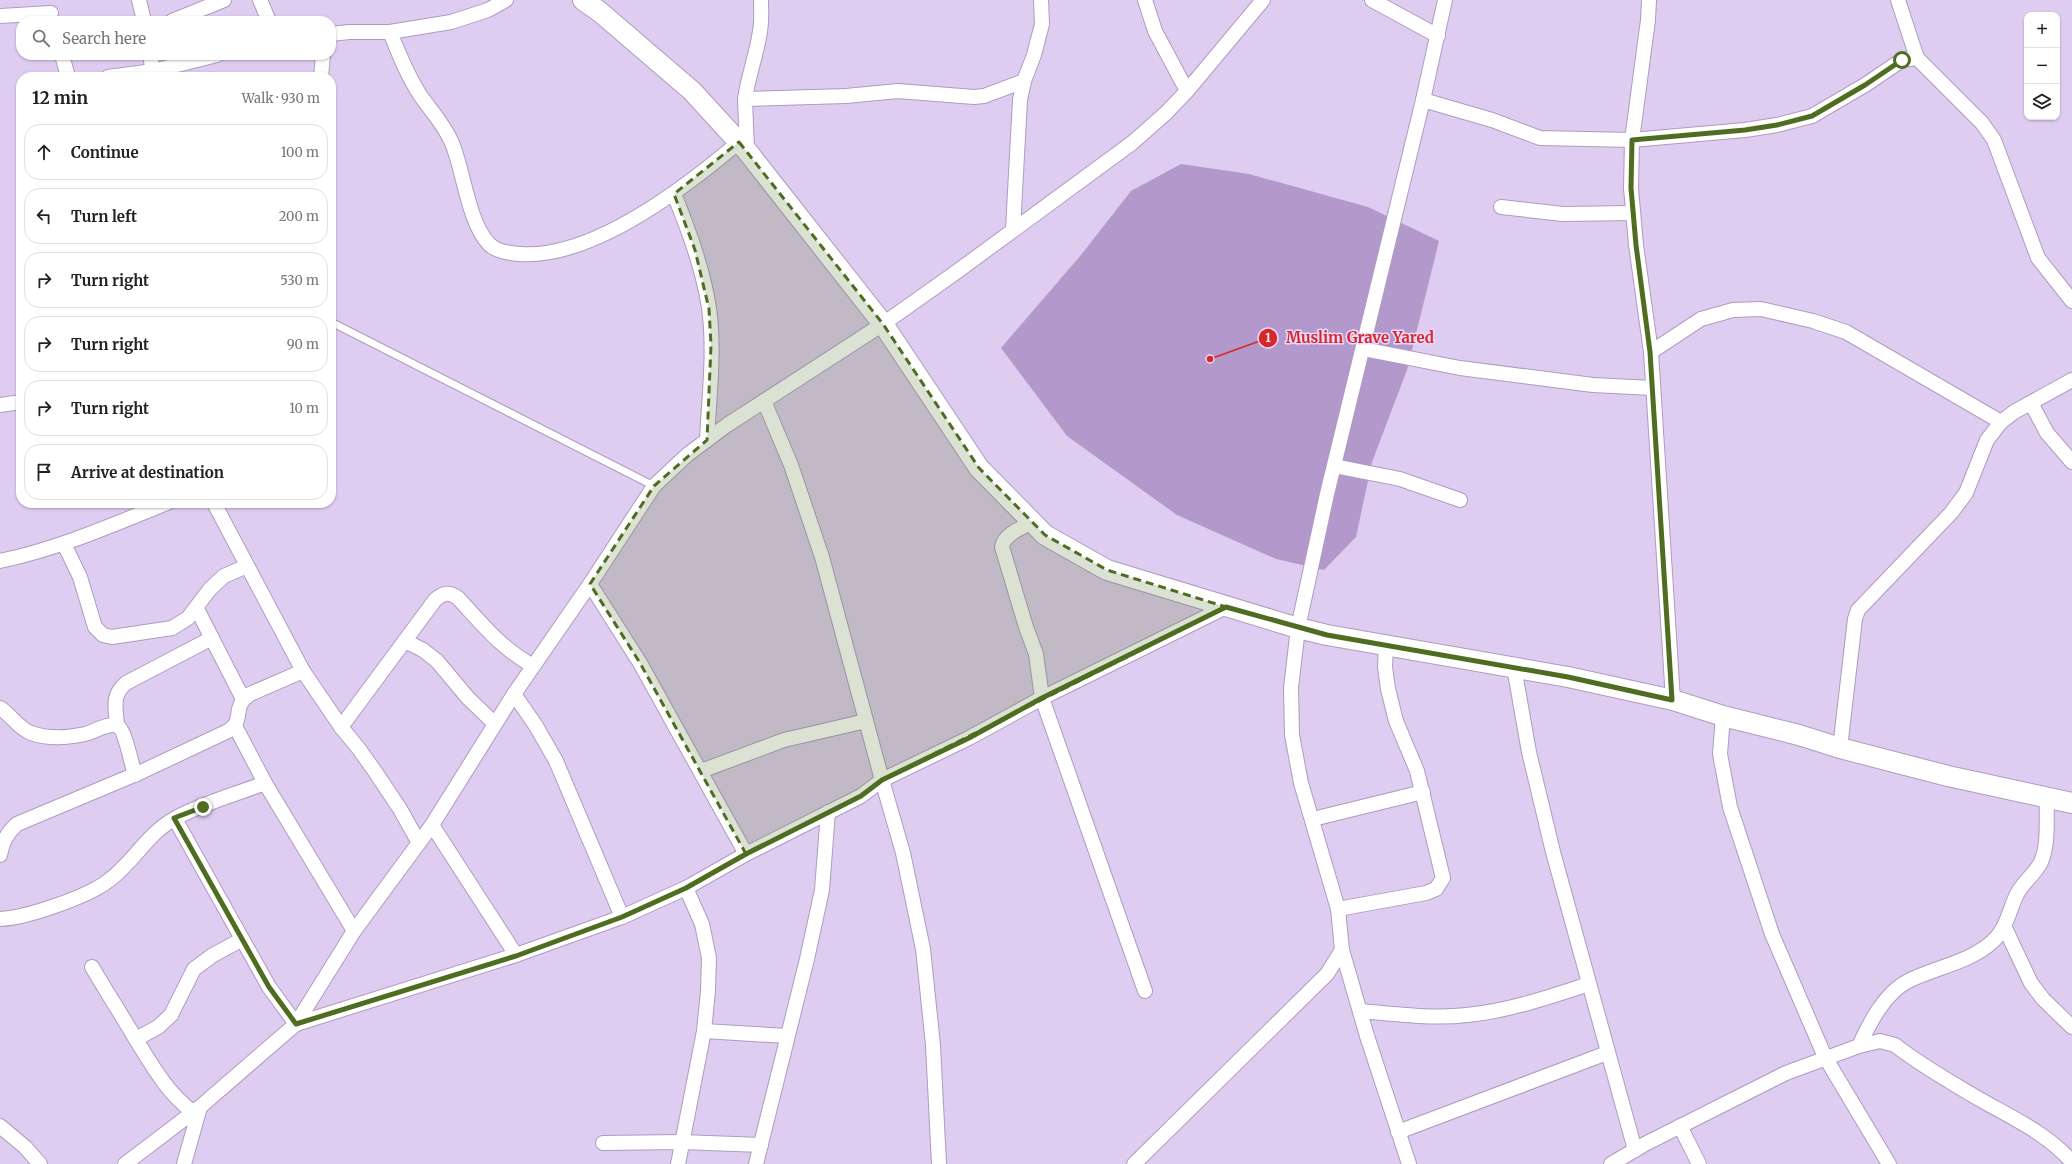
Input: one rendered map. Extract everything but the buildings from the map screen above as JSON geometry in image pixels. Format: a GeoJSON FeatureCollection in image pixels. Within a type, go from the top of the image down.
{"type":"FeatureCollection","features":[{"type":"Feature","properties":{"kind":"main road"},"geometry":{"type":"LineString","coordinates":[[583,0],[597,6],[692,91],[743,146],[883,324],[979,468],[1045,535],[1107,570],[1298,628],[1514,667],[1672,700],[1723,716],[1799,735],[1840,748],[1948,776],[2072,804]]}},
{"type":"Feature","properties":{"kind":"street"},"geometry":{"type":"LineString","coordinates":[[139,0],[143,16]]}},
{"type":"Feature","properties":{"kind":"street"},"geometry":{"type":"LineString","coordinates":[[184,16],[224,0]]}},
{"type":"Feature","properties":{"kind":"street"},"geometry":{"type":"LineString","coordinates":[[260,0],[267,16]]}},
{"type":"Feature","properties":{"kind":"street"},"geometry":{"type":"LineString","coordinates":[[336,33],[390,32],[451,22],[488,10],[506,0]]}},
{"type":"Feature","properties":{"kind":"street"},"geometry":{"type":"LineString","coordinates":[[390,32],[404,67],[420,95],[437,116],[451,142],[462,170],[479,230],[490,245],[505,253],[533,255],[571,247],[624,223],[674,194],[743,146],[745,99],[748,78],[756,52],[760,30],[761,0]]}},
{"type":"Feature","properties":{"kind":"street"},"geometry":{"type":"LineString","coordinates":[[1014,229],[1020,100],[1024,81],[1034,55],[1042,24],[1041,0]]}},
{"type":"Feature","properties":{"kind":"street"},"geometry":{"type":"LineString","coordinates":[[1145,0],[1155,31],[1187,91]]}},
{"type":"Feature","properties":{"kind":"street"},"geometry":{"type":"LineString","coordinates":[[125,1164],[196,1109],[296,1024],[354,931],[432,826],[514,694],[590,584],[654,486],[687,455],[707,440],[764,400],[883,324],[1132,143],[1166,113],[1187,91],[1263,0]]}},
{"type":"Feature","properties":{"kind":"street"},"geometry":{"type":"LineString","coordinates":[[1372,0],[1438,36]]}},
{"type":"Feature","properties":{"kind":"street"},"geometry":{"type":"LineString","coordinates":[[1409,1164],[1342,950],[1338,909],[1301,782],[1292,735],[1291,688],[1298,628],[1334,466],[1423,100],[1445,0]]}},
{"type":"Feature","properties":{"kind":"street"},"geometry":{"type":"LineString","coordinates":[[1649,0],[1648,20],[1632,140],[1631,188],[1653,388],[1672,700]]}},
{"type":"Feature","properties":{"kind":"street"},"geometry":{"type":"LineString","coordinates":[[1898,0],[1917,58],[1982,122],[1994,140],[2038,258],[2072,301]]}},
{"type":"Feature","properties":{"kind":"street"},"geometry":{"type":"LineString","coordinates":[[0,16],[50,11]]}},
{"type":"Feature","properties":{"kind":"street"},"geometry":{"type":"LineString","coordinates":[[1423,100],[1492,120],[1540,138],[1632,140],[1745,130],[1777,125],[1812,116],[1865,85],[1902,60],[1917,58]]}},
{"type":"Feature","properties":{"kind":"street"},"geometry":{"type":"LineString","coordinates":[[63,60],[67,72]]}},
{"type":"Feature","properties":{"kind":"street"},"geometry":{"type":"LineString","coordinates":[[151,60],[153,72]]}},
{"type":"Feature","properties":{"kind":"street"},"geometry":{"type":"LineString","coordinates":[[160,72],[200,60]]}},
{"type":"Feature","properties":{"kind":"street"},"geometry":{"type":"LineString","coordinates":[[321,72],[323,60]]}},
{"type":"Feature","properties":{"kind":"street"},"geometry":{"type":"LineString","coordinates":[[745,99],[846,96],[898,91],[974,97],[984,96],[1024,81]]}},
{"type":"Feature","properties":{"kind":"street"},"geometry":{"type":"LineString","coordinates":[[674,194],[695,250],[709,310],[711,345],[707,440]]}},
{"type":"Feature","properties":{"kind":"street"},"geometry":{"type":"LineString","coordinates":[[1501,207],[1563,214],[1633,213]]}},
{"type":"Feature","properties":{"kind":"street"},"geometry":{"type":"LineString","coordinates":[[1650,352],[1701,319],[1733,310],[1762,309],[1813,321],[1846,332],[2000,422]]}},
{"type":"Feature","properties":{"kind":"street"},"geometry":{"type":"LineString","coordinates":[[1363,349],[1460,368],[1593,385],[1653,388]]}},
{"type":"Feature","properties":{"kind":"street"},"geometry":{"type":"LineString","coordinates":[[1840,748],[1855,618],[1858,610],[1951,513],[1966,493],[1986,440],[2000,422],[2014,412],[2072,380]]}},
{"type":"Feature","properties":{"kind":"street"},"geometry":{"type":"LineString","coordinates":[[764,400],[791,465],[822,556],[882,780],[904,853],[923,949],[933,1045],[939,1164]]}},
{"type":"Feature","properties":{"kind":"street"},"geometry":{"type":"LineString","coordinates":[[0,405],[16,403]]}},
{"type":"Feature","properties":{"kind":"street"},"geometry":{"type":"LineString","coordinates":[[2031,403],[2047,433],[2072,462]]}},
{"type":"Feature","properties":{"kind":"street"},"geometry":{"type":"LineString","coordinates":[[1334,466],[1400,479],[1460,500]]}},
{"type":"Feature","properties":{"kind":"street"},"geometry":{"type":"LineString","coordinates":[[0,561],[64,544],[154,508]]}},
{"type":"Feature","properties":{"kind":"street"},"geometry":{"type":"LineString","coordinates":[[217,508],[303,671],[376,773],[400,809],[419,843]]}},
{"type":"Feature","properties":{"kind":"street"},"geometry":{"type":"LineString","coordinates":[[1032,522],[1007,537],[1003,542],[1002,547],[1026,627],[1036,654],[1042,698],[1145,991]]}},
{"type":"Feature","properties":{"kind":"street"},"geometry":{"type":"LineString","coordinates":[[64,544],[80,577],[95,627],[103,635],[112,637],[172,628],[188,618],[197,609],[210,589],[224,576],[247,566]]}},
{"type":"Feature","properties":{"kind":"street"},"geometry":{"type":"LineString","coordinates":[[590,584],[640,663],[746,854]]}},
{"type":"Feature","properties":{"kind":"street"},"geometry":{"type":"LineString","coordinates":[[342,727],[435,600],[442,594],[451,593],[458,598],[502,646],[534,666]]}},
{"type":"Feature","properties":{"kind":"street"},"geometry":{"type":"LineString","coordinates":[[296,1024],[516,956],[622,917],[686,888],[746,854],[861,796],[882,780],[969,738],[1042,698],[1226,607]]}},
{"type":"Feature","properties":{"kind":"street"},"geometry":{"type":"LineString","coordinates":[[197,609],[243,699]]}},
{"type":"Feature","properties":{"kind":"street"},"geometry":{"type":"LineString","coordinates":[[117,726],[115,699],[118,690],[126,683],[212,638]]}},
{"type":"Feature","properties":{"kind":"street"},"geometry":{"type":"LineString","coordinates":[[405,641],[423,650],[437,661],[468,698],[495,724]]}},
{"type":"Feature","properties":{"kind":"street"},"geometry":{"type":"LineString","coordinates":[[1338,909],[1426,893],[1436,889],[1443,878],[1417,771],[1396,721],[1391,702],[1385,667],[1386,645]]}},
{"type":"Feature","properties":{"kind":"street"},"geometry":{"type":"LineString","coordinates":[[1514,667],[1529,752],[1607,1052],[1635,1150]]}},
{"type":"Feature","properties":{"kind":"street"},"geometry":{"type":"LineString","coordinates":[[0,855],[5,832],[17,824],[135,775],[199,746],[235,726],[238,719],[238,708],[243,699],[250,694],[303,671]]}},
{"type":"Feature","properties":{"kind":"street"},"geometry":{"type":"LineString","coordinates":[[514,694],[536,726],[556,761],[622,917]]}},
{"type":"Feature","properties":{"kind":"street"},"geometry":{"type":"LineString","coordinates":[[0,708],[8,713],[29,732],[43,736],[61,738],[87,734],[111,726],[117,726],[121,729],[124,737],[135,775]]}},
{"type":"Feature","properties":{"kind":"street"},"geometry":{"type":"LineString","coordinates":[[1723,716],[1720,754],[1730,807],[1772,934],[1825,1057],[1889,1164]]}},
{"type":"Feature","properties":{"kind":"street"},"geometry":{"type":"LineString","coordinates":[[701,771],[784,740],[866,721]]}},
{"type":"Feature","properties":{"kind":"street"},"geometry":{"type":"LineString","coordinates":[[235,726],[265,783],[354,931]]}},
{"type":"Feature","properties":{"kind":"street"},"geometry":{"type":"LineString","coordinates":[[0,919],[58,905],[85,894],[108,881],[153,834],[174,818],[265,783]]}},
{"type":"Feature","properties":{"kind":"street"},"geometry":{"type":"LineString","coordinates":[[1313,819],[1423,792]]}},
{"type":"Feature","properties":{"kind":"street"},"geometry":{"type":"LineString","coordinates":[[1859,1046],[1870,1024],[1894,992],[1909,980],[1960,961],[1978,952],[1992,942],[2004,926],[2017,893],[2040,863],[2045,850],[2048,799]]}},
{"type":"Feature","properties":{"kind":"street"},"geometry":{"type":"LineString","coordinates":[[756,1164],[807,959],[822,890],[828,812]]}},
{"type":"Feature","properties":{"kind":"street"},"geometry":{"type":"LineString","coordinates":[[174,818],[241,940],[269,987],[296,1024]]}},
{"type":"Feature","properties":{"kind":"street"},"geometry":{"type":"LineString","coordinates":[[432,826],[516,956]]}},
{"type":"Feature","properties":{"kind":"street"},"geometry":{"type":"LineString","coordinates":[[678,1164],[704,1031],[708,991],[709,958],[702,924],[686,888]]}},
{"type":"Feature","properties":{"kind":"street"},"geometry":{"type":"LineString","coordinates":[[2004,926],[2031,983],[2043,999],[2072,1027]]}},
{"type":"Feature","properties":{"kind":"street"},"geometry":{"type":"LineString","coordinates":[[136,1040],[158,1027],[171,1014],[194,969],[213,955],[241,940]]}},
{"type":"Feature","properties":{"kind":"street"},"geometry":{"type":"LineString","coordinates":[[1134,1164],[1327,974],[1342,950]]}},
{"type":"Feature","properties":{"kind":"street"},"geometry":{"type":"LineString","coordinates":[[92,967],[169,1091],[181,1104],[196,1109]]}},
{"type":"Feature","properties":{"kind":"street"},"geometry":{"type":"LineString","coordinates":[[1360,1011],[1432,1017],[1468,1015],[1515,1007],[1589,984]]}},
{"type":"Feature","properties":{"kind":"street"},"geometry":{"type":"LineString","coordinates":[[704,1031],[787,1036]]}},
{"type":"Feature","properties":{"kind":"street"},"geometry":{"type":"LineString","coordinates":[[1611,1164],[1680,1126],[1786,1073],[1825,1057],[1859,1046],[1880,1042],[1895,1045],[1974,1096],[2022,1122],[2064,1153],[2072,1162]]}},
{"type":"Feature","properties":{"kind":"street"},"geometry":{"type":"LineString","coordinates":[[1398,1132],[1607,1052]]}},
{"type":"Feature","properties":{"kind":"street"},"geometry":{"type":"LineString","coordinates":[[184,1164],[196,1109]]}},
{"type":"Feature","properties":{"kind":"street"},"geometry":{"type":"LineString","coordinates":[[0,1126],[25,1147],[40,1164]]}},
{"type":"Feature","properties":{"kind":"street"},"geometry":{"type":"LineString","coordinates":[[1680,1126],[1699,1164]]}},
{"type":"Feature","properties":{"kind":"street"},"geometry":{"type":"LineString","coordinates":[[603,1143],[682,1142],[761,1145]]}},
{"type":"Feature","properties":{"kind":"lane"},"geometry":{"type":"LineString","coordinates":[[336,325],[654,486]]}},
{"type":"Feature","properties":{"kind":"highlighted area"},"geometry":{"type":"Polygon","coordinates":[[[739,142],[883,324],[979,468],[1045,535],[1107,570],[1226,607],[882,780],[861,796],[746,854],[640,663],[590,584],[654,486],[707,440],[711,345],[709,309],[695,250],[674,194],[739,142]]]}},
{"type":"Feature","properties":{"kind":"shaded area"},"geometry":{"type":"Polygon","coordinates":[[[1181,164],[1249,174],[1368,207],[1439,241],[1407,370],[1372,462],[1356,537],[1324,570],[1276,559],[1177,515],[1067,436],[1001,348],[1081,255],[1131,191],[1181,164]]]}},
{"type":"Feature","properties":{"kind":"place","name":"Muslim Grave Yared"},"geometry":{"type":"Point","coordinates":[1210,359]}},
{"type":"Feature","properties":{"kind":"route"},"geometry":{"type":"LineString","coordinates":[[203,807],[174,818],[241,940],[269,987],[296,1024],[516,956],[622,917],[686,888],[746,854],[861,796],[882,780],[969,738],[1042,698],[1092,675],[1226,607],[1327,635],[1466,658],[1568,677],[1672,700],[1662,516],[1650,352],[1636,245],[1631,188],[1632,140],[1690,133],[1745,130],[1777,125],[1812,116],[1865,85],[1902,60]]}}]}
